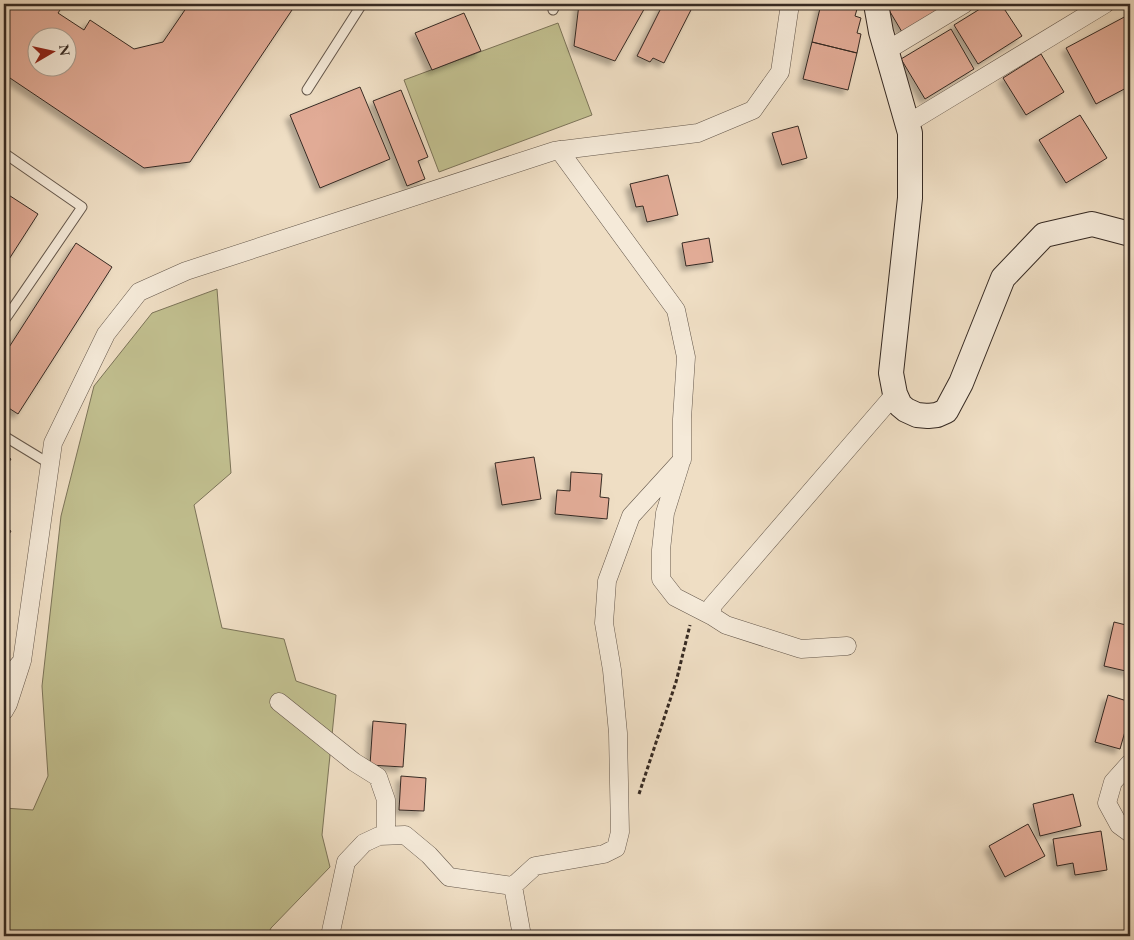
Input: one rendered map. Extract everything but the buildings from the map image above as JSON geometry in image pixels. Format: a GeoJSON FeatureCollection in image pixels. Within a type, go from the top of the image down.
{"type":"FeatureCollection","features":[{"type":"Feature","properties":{"kind":"main road"},"geometry":{"type":"LineString","coordinates":[[876,4],[886,52],[910,132],[910,198],[891,373],[895,394],[900,406],[917,415],[937,415],[946,411],[961,383],[1003,278],[1044,235],[1092,224],[1130,234]]}},
{"type":"Feature","properties":{"kind":"street"},"geometry":{"type":"LineString","coordinates":[[4,711],[22,661],[53,443],[106,334],[139,292],[186,270],[559,150],[698,133],[753,110],[780,72],[790,4]]}},
{"type":"Feature","properties":{"kind":"street"},"geometry":{"type":"LineString","coordinates":[[886,52],[964,4]]}},
{"type":"Feature","properties":{"kind":"street"},"geometry":{"type":"LineString","coordinates":[[907,124],[1105,4]]}},
{"type":"Feature","properties":{"kind":"street"},"geometry":{"type":"LineString","coordinates":[[559,150],[676,310],[686,357],[682,460],[665,513],[661,550],[661,580],[675,598],[726,625],[800,649],[847,646]]}},
{"type":"Feature","properties":{"kind":"street"},"geometry":{"type":"LineString","coordinates":[[712,616],[712,606],[895,394]]}},
{"type":"Feature","properties":{"kind":"street"},"geometry":{"type":"LineString","coordinates":[[330,936],[346,862],[364,843],[379,836],[405,835],[429,855],[449,877],[512,886],[535,866],[604,854],[616,848],[620,832],[618,733],[612,670],[604,623],[607,581],[631,516],[682,460]]}},
{"type":"Feature","properties":{"kind":"street"},"geometry":{"type":"LineString","coordinates":[[4,674],[10,675],[22,661]]}},
{"type":"Feature","properties":{"kind":"street"},"geometry":{"type":"LineString","coordinates":[[279,702],[354,762],[378,777],[386,800],[386,836]]}},
{"type":"Feature","properties":{"kind":"street"},"geometry":{"type":"LineString","coordinates":[[1130,763],[1113,782],[1107,803],[1119,825],[1130,833]]}},
{"type":"Feature","properties":{"kind":"street"},"geometry":{"type":"LineString","coordinates":[[512,886],[522,936]]}},
{"type":"Feature","properties":{"kind":"lane"},"geometry":{"type":"LineString","coordinates":[[307,90],[362,4]]}},
{"type":"Feature","properties":{"kind":"lane"},"geometry":{"type":"LineString","coordinates":[[4,153],[82,207],[4,321]]}},
{"type":"Feature","properties":{"kind":"lane"},"geometry":{"type":"LineString","coordinates":[[4,436],[50,464]]}},
{"type":"Feature","properties":{"kind":"path"},"geometry":{"type":"LineString","coordinates":[[636,800],[676,682],[694,607]]}},
{"type":"Feature","properties":{"kind":"shaded area"},"geometry":{"type":"Polygon","coordinates":[[[558,23],[592,115],[439,172],[404,80],[558,23]]]}},
{"type":"Feature","properties":{"kind":"shaded area"},"geometry":{"type":"Polygon","coordinates":[[[217,289],[231,473],[194,505],[222,628],[284,639],[296,681],[336,695],[322,835],[330,867],[271,928],[267,936],[4,936],[4,808],[33,810],[48,776],[42,686],[61,516],[94,386],[152,313],[217,289]]]}}]}
